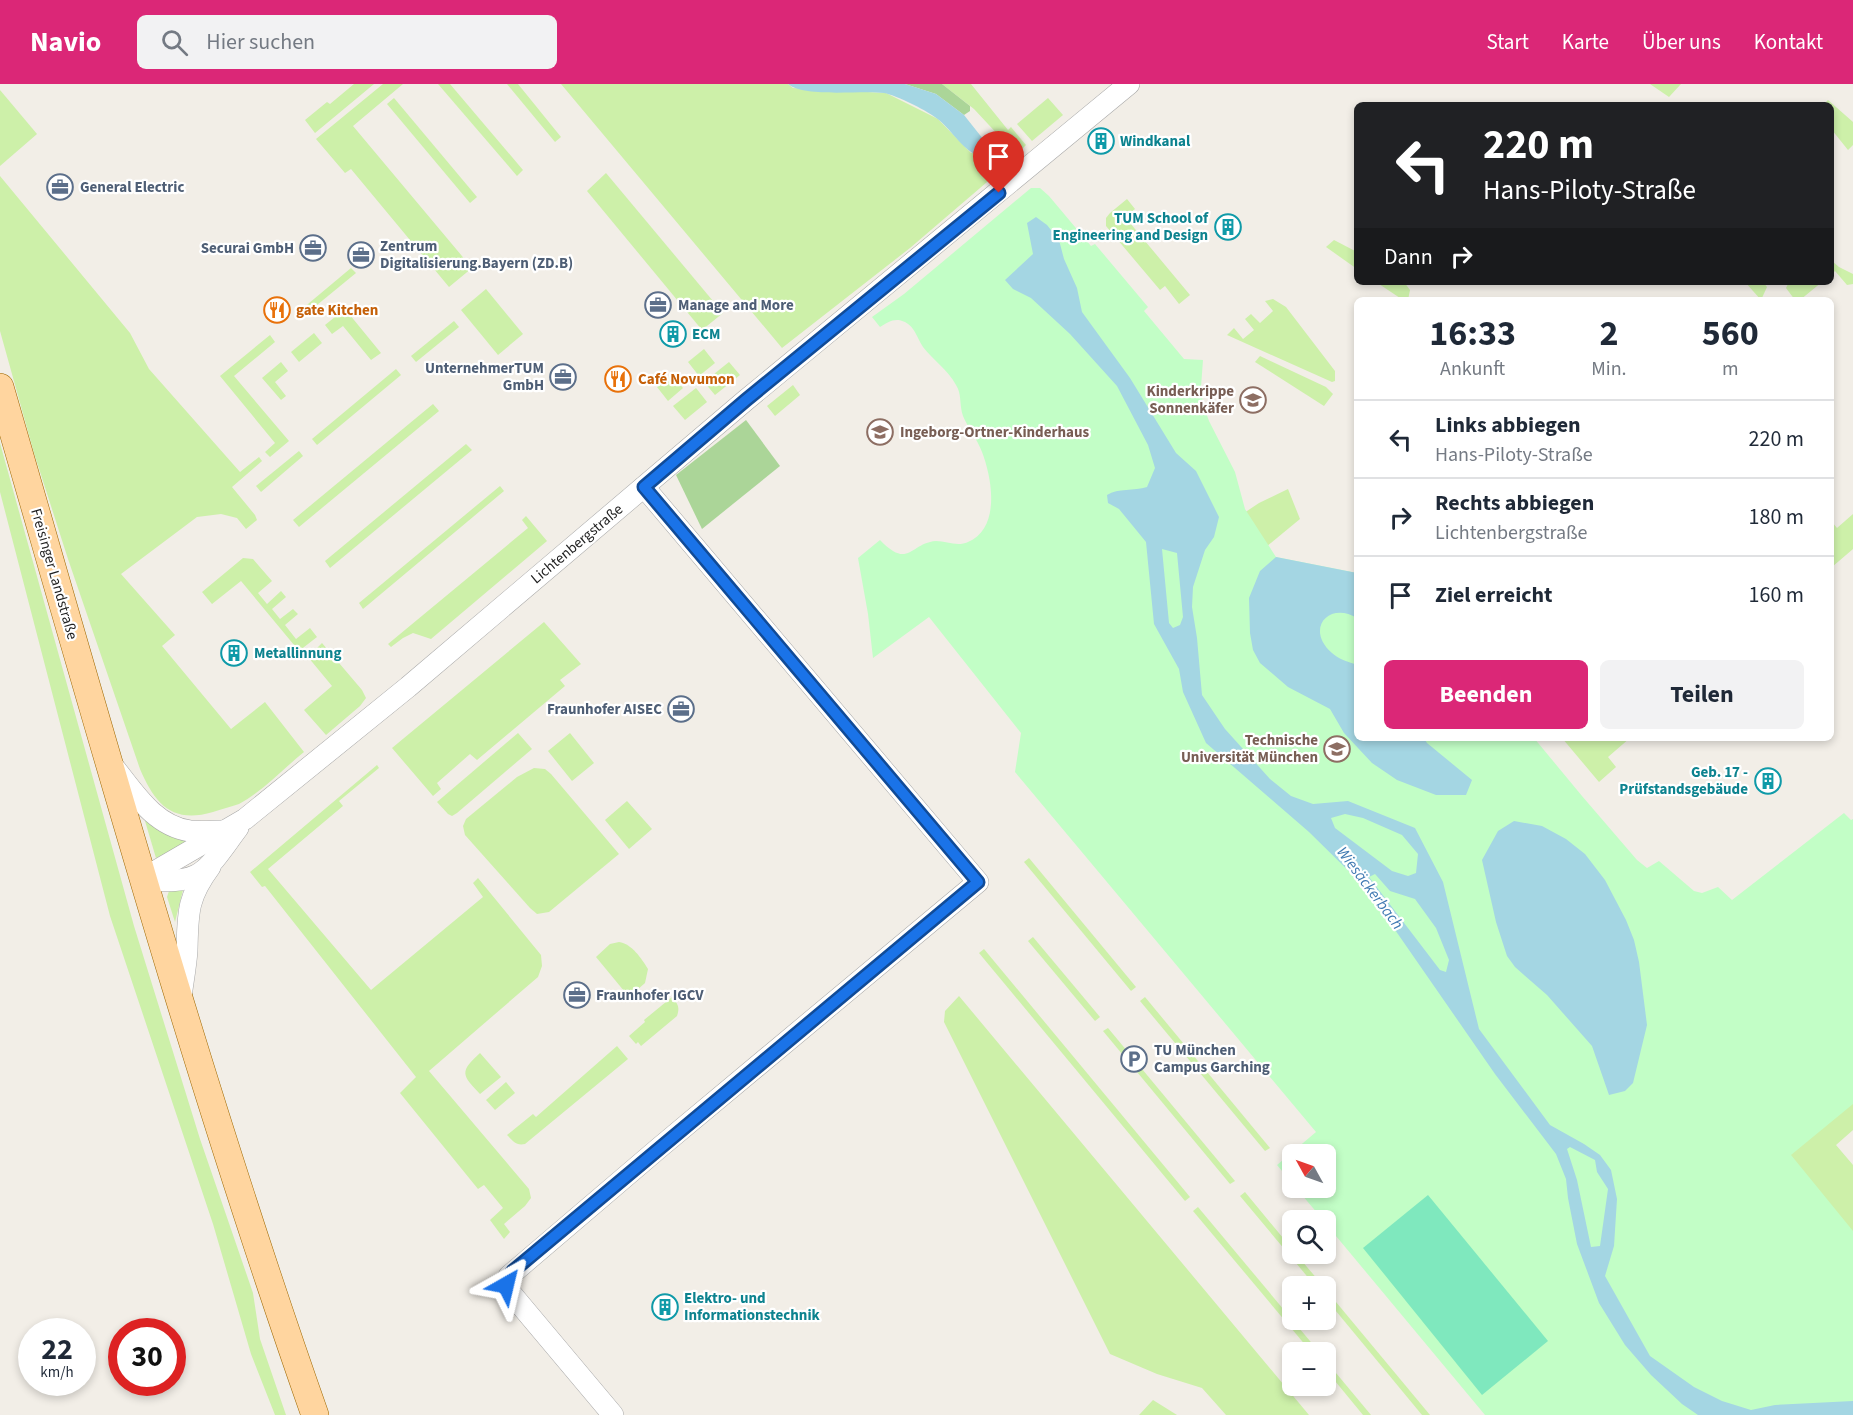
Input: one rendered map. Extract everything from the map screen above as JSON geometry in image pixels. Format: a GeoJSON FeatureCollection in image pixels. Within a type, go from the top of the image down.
{"type":"FeatureCollection","features":[{"type":"Feature","properties":{"kind":"main road","name":"Freisinger Landstraße"},"geometry":{"type":"LineString","coordinates":[[0,387],[142,879],[282,1321],[315,1415]]}},
{"type":"Feature","properties":{"kind":"street","name":"Lichtenbergstraße"},"geometry":{"type":"LineString","coordinates":[[142,879],[245,819],[408,687],[644,487],[1129,84]]}},
{"type":"Feature","properties":{"kind":"street"},"geometry":{"type":"LineString","coordinates":[[613,1415],[509,1291],[506,1280],[668,1140],[978,882],[644,487]]}},
{"type":"Feature","properties":{"kind":"street"},"geometry":{"type":"LineString","coordinates":[[109,761],[150,811],[164,821],[190,831],[227,831]]}},
{"type":"Feature","properties":{"kind":"street","name":"Lichtenbergstraße"},"geometry":{"type":"LineString","coordinates":[[142,879],[163,882],[184,881],[198,875],[210,867],[245,819]]}},
{"type":"Feature","properties":{"kind":"street"},"geometry":{"type":"LineString","coordinates":[[180,1000],[187,951],[186,933],[190,903],[199,883],[210,867]]}},
{"type":"Feature","properties":{"kind":"green space"},"geometry":{"type":"Polygon","coordinates":[[[354,84],[374,84],[315,133],[305,120],[327,102],[330,104],[354,84]]]}},
{"type":"Feature","properties":{"kind":"green space"},"geometry":{"type":"Polygon","coordinates":[[[383,84],[403,84],[353,126],[472,268],[449,287],[351,169],[345,173],[316,139],[383,84]]]}},
{"type":"Feature","properties":{"kind":"green space"},"geometry":{"type":"Polygon","coordinates":[[[438,84],[450,84],[523,170],[517,176],[438,84]]]}},
{"type":"Feature","properties":{"kind":"green space"},"geometry":{"type":"Polygon","coordinates":[[[507,84],[518,84],[561,137],[555,142],[507,84]]]}},
{"type":"Feature","properties":{"kind":"green space"},"geometry":{"type":"Polygon","coordinates":[[[561,84],[788,84],[793,88],[886,93],[938,119],[971,153],[988,153],[1002,139],[974,109],[942,84],[971,84],[1008,130],[1011,127],[1026,145],[1020,151],[1021,153],[910,248],[782,348],[561,84]]]}},
{"type":"Feature","properties":{"kind":"green space"},"geometry":{"type":"Polygon","coordinates":[[[905,84],[942,84],[970,106],[970,111],[964,115],[936,94],[905,84]]]}},
{"type":"Feature","properties":{"kind":"green space"},"geometry":{"type":"Polygon","coordinates":[[[1650,84],[1681,84],[1669,97],[1650,84]]]}},
{"type":"Feature","properties":{"kind":"green space"},"geometry":{"type":"Polygon","coordinates":[[[0,90],[37,134],[0,166],[0,90]]]}},
{"type":"Feature","properties":{"kind":"green space"},"geometry":{"type":"Polygon","coordinates":[[[394,98],[477,197],[470,203],[387,104],[394,98]]]}},
{"type":"Feature","properties":{"kind":"green space"},"geometry":{"type":"Polygon","coordinates":[[[1048,98],[1063,115],[1032,141],[1017,124],[1048,98]]]}},
{"type":"Feature","properties":{"kind":"green space"},"geometry":{"type":"Polygon","coordinates":[[[1834,105],[1853,122],[1853,145],[1848,150],[1834,132],[1834,105]]]}},
{"type":"Feature","properties":{"kind":"green space"},"geometry":{"type":"Polygon","coordinates":[[[606,173],[723,313],[702,330],[587,191],[606,173]]]}},
{"type":"Feature","properties":{"kind":"green space"},"geometry":{"type":"Polygon","coordinates":[[[0,176],[130,333],[149,369],[240,472],[259,457],[262,461],[232,487],[257,520],[246,529],[237,518],[221,514],[197,517],[121,574],[175,635],[162,646],[231,729],[265,702],[304,752],[239,804],[199,815],[176,813],[159,801],[140,769],[34,453],[0,331],[0,176]]]}},
{"type":"Feature","properties":{"kind":"green space"},"geometry":{"type":"Polygon","coordinates":[[[1031,188],[1040,188],[1091,246],[1095,244],[1148,307],[1144,311],[1184,359],[1203,360],[1201,387],[1203,404],[1209,421],[1235,472],[1245,509],[1276,557],[1354,572],[1354,741],[1536,741],[1637,860],[1647,868],[1659,861],[1694,891],[1702,893],[1718,887],[1732,900],[1844,813],[1851,820],[1853,819],[1853,1104],[1791,1155],[1853,1231],[1853,1415],[1485,1415],[1336,1236],[1336,1210],[1315,1210],[1304,1198],[1336,1198],[1336,1144],[1302,1144],[1316,1132],[1015,772],[1021,733],[929,617],[873,658],[858,558],[880,540],[890,549],[904,554],[936,541],[956,544],[968,542],[986,526],[990,514],[991,488],[986,463],[963,416],[958,388],[953,380],[923,347],[908,324],[895,320],[880,327],[872,317],[904,294],[1031,188]]]}},
{"type":"Feature","properties":{"kind":"green space"},"geometry":{"type":"Polygon","coordinates":[[[1127,199],[1135,209],[1125,217],[1190,295],[1179,304],[1165,286],[1160,290],[1106,226],[1106,218],[1127,199]]]}},
{"type":"Feature","properties":{"kind":"green space"},"geometry":{"type":"Polygon","coordinates":[[[1334,240],[1354,250],[1354,267],[1326,247],[1334,240]]]}},
{"type":"Feature","properties":{"kind":"green space"},"geometry":{"type":"Polygon","coordinates":[[[1834,263],[1853,274],[1853,284],[1847,285],[1835,271],[1834,263]]]}},
{"type":"Feature","properties":{"kind":"green space"},"geometry":{"type":"Polygon","coordinates":[[[351,268],[356,273],[306,314],[302,309],[351,268]]]}},
{"type":"Feature","properties":{"kind":"green space"},"geometry":{"type":"Polygon","coordinates":[[[1380,285],[1406,285],[1410,290],[1409,297],[1398,297],[1380,285]]]}},
{"type":"Feature","properties":{"kind":"green space"},"geometry":{"type":"Polygon","coordinates":[[[1748,285],[1765,285],[1767,287],[1762,297],[1758,297],[1748,285]]]}},
{"type":"Feature","properties":{"kind":"green space"},"geometry":{"type":"Polygon","coordinates":[[[1788,285],[1818,285],[1804,297],[1793,297],[1786,288],[1788,285]]]}},
{"type":"Feature","properties":{"kind":"green space"},"geometry":{"type":"Polygon","coordinates":[[[486,289],[523,334],[498,355],[461,310],[486,289]]]}},
{"type":"Feature","properties":{"kind":"green space"},"geometry":{"type":"Polygon","coordinates":[[[1273,299],[1286,307],[1335,371],[1335,381],[1332,382],[1227,335],[1234,328],[1243,339],[1254,330],[1245,319],[1251,314],[1260,323],[1273,311],[1265,301],[1273,299]]]}},
{"type":"Feature","properties":{"kind":"green space"},"geometry":{"type":"Polygon","coordinates":[[[345,309],[381,353],[371,360],[343,326],[332,334],[325,325],[345,309]]]}},
{"type":"Feature","properties":{"kind":"green space"},"geometry":{"type":"Polygon","coordinates":[[[454,321],[459,327],[416,362],[411,356],[454,321]]]}},
{"type":"Feature","properties":{"kind":"green space"},"geometry":{"type":"Polygon","coordinates":[[[314,333],[322,343],[299,362],[291,352],[314,333]]]}},
{"type":"Feature","properties":{"kind":"green space"},"geometry":{"type":"Polygon","coordinates":[[[270,335],[275,342],[234,376],[289,441],[270,457],[265,452],[275,443],[220,376],[270,335]]]}},
{"type":"Feature","properties":{"kind":"green space"},"geometry":{"type":"Polygon","coordinates":[[[704,349],[715,363],[699,376],[688,362],[704,349]]]}},
{"type":"Feature","properties":{"kind":"green space"},"geometry":{"type":"Polygon","coordinates":[[[1260,356],[1326,387],[1333,394],[1324,406],[1255,362],[1260,356]]]}},
{"type":"Feature","properties":{"kind":"green space"},"geometry":{"type":"Polygon","coordinates":[[[281,362],[288,371],[275,382],[286,396],[281,400],[262,378],[281,362]]]}},
{"type":"Feature","properties":{"kind":"green space"},"geometry":{"type":"Polygon","coordinates":[[[729,362],[740,375],[715,395],[704,382],[729,362]]]}},
{"type":"Feature","properties":{"kind":"green space"},"geometry":{"type":"Polygon","coordinates":[[[396,369],[401,375],[317,445],[312,439],[396,369]]]}},
{"type":"Feature","properties":{"kind":"green space"},"geometry":{"type":"Polygon","coordinates":[[[672,375],[683,388],[668,401],[657,387],[672,375]]]}},
{"type":"Feature","properties":{"kind":"green space"},"geometry":{"type":"Polygon","coordinates":[[[793,385],[800,395],[775,416],[767,406],[793,385]]]}},
{"type":"Feature","properties":{"kind":"green space"},"geometry":{"type":"Polygon","coordinates":[[[696,388],[707,402],[685,420],[673,406],[696,388]]]}},
{"type":"Feature","properties":{"kind":"green space"},"geometry":{"type":"Polygon","coordinates":[[[433,404],[439,411],[299,527],[293,520],[433,404]]]}},
{"type":"Feature","properties":{"kind":"green space"},"geometry":{"type":"Polygon","coordinates":[[[746,420],[780,466],[702,529],[676,475],[746,420]]]}},
{"type":"Feature","properties":{"kind":"green space"},"geometry":{"type":"Polygon","coordinates":[[[0,443],[134,926],[200,1139],[253,1293],[260,1339],[286,1415],[275,1415],[251,1354],[213,1224],[110,916],[0,492],[0,443]]]}},
{"type":"Feature","properties":{"kind":"green space"},"geometry":{"type":"Polygon","coordinates":[[[466,444],[472,450],[330,568],[325,561],[466,444]]]}},
{"type":"Feature","properties":{"kind":"green space"},"geometry":{"type":"Polygon","coordinates":[[[299,451],[303,456],[261,492],[256,486],[299,451]]]}},
{"type":"Feature","properties":{"kind":"green space"},"geometry":{"type":"Polygon","coordinates":[[[500,486],[504,491],[363,609],[359,603],[500,486]]]}},
{"type":"Feature","properties":{"kind":"green space"},"geometry":{"type":"Polygon","coordinates":[[[1288,489],[1300,519],[1226,580],[1244,513],[1288,489]]]}},
{"type":"Feature","properties":{"kind":"green space"},"geometry":{"type":"Polygon","coordinates":[[[1853,514],[1853,549],[1834,565],[1834,524],[1837,528],[1853,514]]]}},
{"type":"Feature","properties":{"kind":"green space"},"geometry":{"type":"Polygon","coordinates":[[[526,516],[547,541],[431,639],[413,633],[391,647],[388,644],[528,528],[522,520],[526,516]]]}},
{"type":"Feature","properties":{"kind":"green space"},"geometry":{"type":"Polygon","coordinates":[[[243,558],[253,559],[272,581],[258,593],[267,604],[281,591],[286,597],[272,609],[280,619],[293,609],[298,614],[285,625],[296,639],[310,628],[317,637],[299,651],[241,581],[212,604],[202,592],[243,558]]]}},
{"type":"Feature","properties":{"kind":"green space"},"geometry":{"type":"Polygon","coordinates":[[[544,622],[581,664],[560,680],[565,686],[477,760],[470,754],[437,783],[441,789],[433,796],[392,748],[544,622]]]}},
{"type":"Feature","properties":{"kind":"green space"},"geometry":{"type":"Polygon","coordinates":[[[322,643],[362,690],[366,698],[326,735],[304,710],[332,686],[308,657],[322,643]]]}},
{"type":"Feature","properties":{"kind":"green space"},"geometry":{"type":"Polygon","coordinates":[[[518,733],[532,749],[457,813],[452,816],[448,814],[437,802],[518,733]]]}},
{"type":"Feature","properties":{"kind":"green space"},"geometry":{"type":"Polygon","coordinates":[[[570,733],[594,763],[572,781],[548,751],[570,733]]]}},
{"type":"Feature","properties":{"kind":"green space"},"geometry":{"type":"Polygon","coordinates":[[[1565,741],[1627,741],[1608,757],[1616,767],[1599,782],[1565,741]]]}},
{"type":"Feature","properties":{"kind":"green space"},"geometry":{"type":"Polygon","coordinates":[[[377,765],[379,768],[339,801],[343,806],[268,869],[371,990],[483,897],[473,883],[478,878],[541,955],[542,966],[538,977],[429,1071],[529,1189],[531,1198],[504,1224],[510,1232],[504,1239],[490,1220],[503,1208],[484,1185],[478,1189],[400,1093],[416,1077],[265,886],[262,887],[250,872],[377,765]]]}},
{"type":"Feature","properties":{"kind":"green space"},"geometry":{"type":"Polygon","coordinates":[[[534,768],[545,769],[551,774],[619,854],[549,912],[537,914],[465,835],[463,826],[466,819],[517,777],[534,768]]]}},
{"type":"Feature","properties":{"kind":"green space"},"geometry":{"type":"Polygon","coordinates":[[[627,801],[652,829],[629,849],[605,820],[627,801]]]}},
{"type":"Feature","properties":{"kind":"green space"},"geometry":{"type":"Polygon","coordinates":[[[147,818],[187,837],[188,844],[156,858],[145,821],[147,818]]]}},
{"type":"Feature","properties":{"kind":"green space"},"geometry":{"type":"Polygon","coordinates":[[[1029,858],[1136,987],[1131,991],[1024,862],[1029,858]]]}},
{"type":"Feature","properties":{"kind":"green space"},"geometry":{"type":"Polygon","coordinates":[[[183,890],[175,922],[167,897],[169,891],[183,890]]]}},
{"type":"Feature","properties":{"kind":"green space"},"geometry":{"type":"Polygon","coordinates":[[[1033,937],[1100,1017],[1095,1021],[1028,941],[1033,937]]]}},
{"type":"Feature","properties":{"kind":"green space"},"geometry":{"type":"Polygon","coordinates":[[[619,942],[632,949],[648,969],[645,983],[629,997],[596,957],[610,944],[619,942]]]}},
{"type":"Feature","properties":{"kind":"green space"},"geometry":{"type":"Polygon","coordinates":[[[984,949],[1190,1197],[1185,1201],[979,953],[984,949]]]}},
{"type":"Feature","properties":{"kind":"green space"},"geometry":{"type":"Polygon","coordinates":[[[959,996],[1282,1383],[1282,1396],[1293,1396],[1309,1415],[1226,1415],[1202,1388],[1157,1374],[1110,1354],[944,1022],[945,1011],[959,996]]]}},
{"type":"Feature","properties":{"kind":"green space"},"geometry":{"type":"Polygon","coordinates":[[[672,997],[678,1006],[677,1016],[641,1046],[638,1042],[636,1044],[629,1036],[672,997]]]}},
{"type":"Feature","properties":{"kind":"green space"},"geometry":{"type":"Polygon","coordinates":[[[1145,997],[1270,1148],[1265,1151],[1140,1001],[1145,997]]]}},
{"type":"Feature","properties":{"kind":"green space"},"geometry":{"type":"Polygon","coordinates":[[[1108,1028],[1235,1181],[1230,1184],[1103,1031],[1108,1028]]]}},
{"type":"Feature","properties":{"kind":"green space"},"geometry":{"type":"Polygon","coordinates":[[[1853,1029],[1853,1130],[1836,1145],[1853,1165],[1853,1246],[1793,1173],[1789,1142],[1853,1029]]]}},
{"type":"Feature","properties":{"kind":"green space"},"geometry":{"type":"Polygon","coordinates":[[[617,1046],[628,1059],[525,1144],[517,1144],[507,1135],[533,1114],[536,1117],[617,1046]]]}},
{"type":"Feature","properties":{"kind":"green space"},"geometry":{"type":"Polygon","coordinates":[[[480,1053],[501,1077],[480,1094],[465,1074],[466,1069],[480,1053]]]}},
{"type":"Feature","properties":{"kind":"green space"},"geometry":{"type":"Polygon","coordinates":[[[506,1082],[515,1093],[495,1110],[486,1100],[506,1082]]]}},
{"type":"Feature","properties":{"kind":"green space"},"geometry":{"type":"Polygon","coordinates":[[[1282,1161],[1282,1171],[1277,1165],[1282,1161]]]}},
{"type":"Feature","properties":{"kind":"green space"},"geometry":{"type":"Polygon","coordinates":[[[1245,1192],[1282,1237],[1282,1246],[1240,1196],[1245,1192]]]}},
{"type":"Feature","properties":{"kind":"green space"},"geometry":{"type":"Polygon","coordinates":[[[1428,1195],[1548,1341],[1482,1395],[1363,1248],[1428,1195]]]}},
{"type":"Feature","properties":{"kind":"green space"},"geometry":{"type":"Polygon","coordinates":[[[1198,1207],[1282,1308],[1282,1317],[1193,1211],[1198,1207]]]}},
{"type":"Feature","properties":{"kind":"green space"},"geometry":{"type":"Polygon","coordinates":[[[1297,1264],[1304,1264],[1315,1276],[1307,1276],[1297,1264]]]}},
{"type":"Feature","properties":{"kind":"green space"},"geometry":{"type":"Polygon","coordinates":[[[1336,1302],[1430,1415],[1422,1415],[1336,1311],[1336,1302]]]}},
{"type":"Feature","properties":{"kind":"green space"},"geometry":{"type":"Polygon","coordinates":[[[1293,1330],[1301,1330],[1311,1342],[1303,1342],[1293,1330]]]}},
{"type":"Feature","properties":{"kind":"green space"},"geometry":{"type":"Polygon","coordinates":[[[1336,1373],[1371,1415],[1363,1415],[1336,1382],[1336,1373]]]}},
{"type":"Feature","properties":{"kind":"green space"},"geometry":{"type":"Polygon","coordinates":[[[1153,1400],[1177,1415],[1139,1415],[1153,1400]]]}},
{"type":"Feature","properties":{"kind":"water"},"geometry":{"type":"Polygon","coordinates":[[[788,84],[905,84],[936,94],[964,115],[991,149],[980,157],[974,154],[935,117],[889,94],[807,91],[788,84]]]}},
{"type":"Feature","properties":{"kind":"water","name":"Wiesäckerbach"},"geometry":{"type":"Polygon","coordinates":[[[1036,217],[1047,225],[1059,240],[1064,259],[1077,288],[1082,312],[1130,378],[1176,453],[1196,471],[1219,517],[1214,537],[1205,550],[1193,587],[1192,607],[1202,695],[1225,729],[1270,779],[1291,796],[1313,804],[1348,801],[1415,828],[1443,882],[1479,1029],[1550,1125],[1600,1155],[1611,1170],[1617,1199],[1614,1246],[1605,1276],[1650,1356],[1694,1387],[1722,1401],[1751,1410],[1775,1405],[1853,1401],[1853,1415],[1698,1415],[1682,1404],[1651,1375],[1625,1345],[1599,1303],[1577,1244],[1566,1179],[1556,1154],[1495,1074],[1366,888],[1309,832],[1206,743],[1183,692],[1179,669],[1154,624],[1146,542],[1119,509],[1108,503],[1107,495],[1111,493],[1147,487],[1155,468],[1148,445],[1117,386],[1070,334],[1031,298],[1013,289],[1005,280],[1033,254],[1027,223],[1036,217]],[[1162,549],[1169,623],[1173,628],[1180,625],[1183,617],[1177,553],[1162,549]],[[1345,814],[1331,818],[1335,828],[1392,871],[1408,876],[1416,873],[1418,854],[1402,835],[1363,818],[1345,814]],[[1375,874],[1369,877],[1440,970],[1446,972],[1449,960],[1436,928],[1415,899],[1390,891],[1375,874]],[[1570,1147],[1567,1149],[1577,1180],[1591,1247],[1600,1246],[1608,1189],[1597,1172],[1595,1160],[1570,1147]]]}},
{"type":"Feature","properties":{"kind":"water"},"geometry":{"type":"Polygon","coordinates":[[[1276,557],[1354,572],[1354,617],[1338,613],[1330,615],[1320,626],[1320,635],[1324,644],[1334,655],[1354,664],[1354,741],[1426,741],[1472,780],[1466,795],[1436,795],[1397,780],[1372,763],[1344,733],[1330,709],[1288,687],[1260,663],[1253,650],[1250,633],[1249,598],[1260,571],[1276,557]]]}},
{"type":"Feature","properties":{"kind":"water"},"geometry":{"type":"Polygon","coordinates":[[[1514,821],[1542,826],[1566,839],[1585,854],[1605,880],[1626,920],[1639,962],[1647,1025],[1633,1083],[1625,1091],[1609,1095],[1592,1046],[1547,995],[1515,967],[1507,956],[1496,922],[1482,860],[1498,831],[1514,821]]]}},
{"type":"Feature","properties":{"kind":"place","name":"Windkanal"},"geometry":{"type":"Point","coordinates":[1101,141]}},
{"type":"Feature","properties":{"kind":"place","name":"General Electric"},"geometry":{"type":"Point","coordinates":[60,187]}},
{"type":"Feature","properties":{"kind":"place","name":"TUM School of Engineering and Design"},"geometry":{"type":"Point","coordinates":[1228,227]}},
{"type":"Feature","properties":{"kind":"place","name":"Securai GmbH"},"geometry":{"type":"Point","coordinates":[313,248]}},
{"type":"Feature","properties":{"kind":"place","name":"Zentrum Digitalisierung.Bayern (ZD.B)"},"geometry":{"type":"Point","coordinates":[361,255]}},
{"type":"Feature","properties":{"kind":"place","name":"Manage and More"},"geometry":{"type":"Point","coordinates":[658,305]}},
{"type":"Feature","properties":{"kind":"place","name":"gate Kitchen"},"geometry":{"type":"Point","coordinates":[277,310]}},
{"type":"Feature","properties":{"kind":"place","name":"ECM"},"geometry":{"type":"Point","coordinates":[673,334]}},
{"type":"Feature","properties":{"kind":"place","name":"UnternehmerTUM GmbH"},"geometry":{"type":"Point","coordinates":[563,377]}},
{"type":"Feature","properties":{"kind":"place","name":"Café Novumon"},"geometry":{"type":"Point","coordinates":[618,379]}},
{"type":"Feature","properties":{"kind":"place","name":"Kinderkrippe Sonnenkäfer"},"geometry":{"type":"Point","coordinates":[1253,400]}},
{"type":"Feature","properties":{"kind":"place","name":"Ingeborg-Ortner-Kinderhaus"},"geometry":{"type":"Point","coordinates":[880,432]}},
{"type":"Feature","properties":{"kind":"place","name":"Metallinnung"},"geometry":{"type":"Point","coordinates":[234,653]}},
{"type":"Feature","properties":{"kind":"place","name":"Fraunhofer AISEC"},"geometry":{"type":"Point","coordinates":[681,709]}},
{"type":"Feature","properties":{"kind":"place","name":"Technische Universität München"},"geometry":{"type":"Point","coordinates":[1337,749]}},
{"type":"Feature","properties":{"kind":"place","name":"Geb. 17 - Prüfstandsgebäude"},"geometry":{"type":"Point","coordinates":[1768,781]}},
{"type":"Feature","properties":{"kind":"place","name":"Fraunhofer IGCV"},"geometry":{"type":"Point","coordinates":[577,995]}},
{"type":"Feature","properties":{"kind":"place","name":"TU München Campus Garching"},"geometry":{"type":"Point","coordinates":[1134,1059]}},
{"type":"Feature","properties":{"kind":"place","name":"Elektro- und Informationstechnik"},"geometry":{"type":"Point","coordinates":[665,1307]}},
{"type":"Feature","properties":{"kind":"route"},"geometry":{"type":"LineString","coordinates":[[506,1285],[506,1280],[513,1271],[978,882],[644,487],[746,400],[787,369],[999,193]]}}]}
